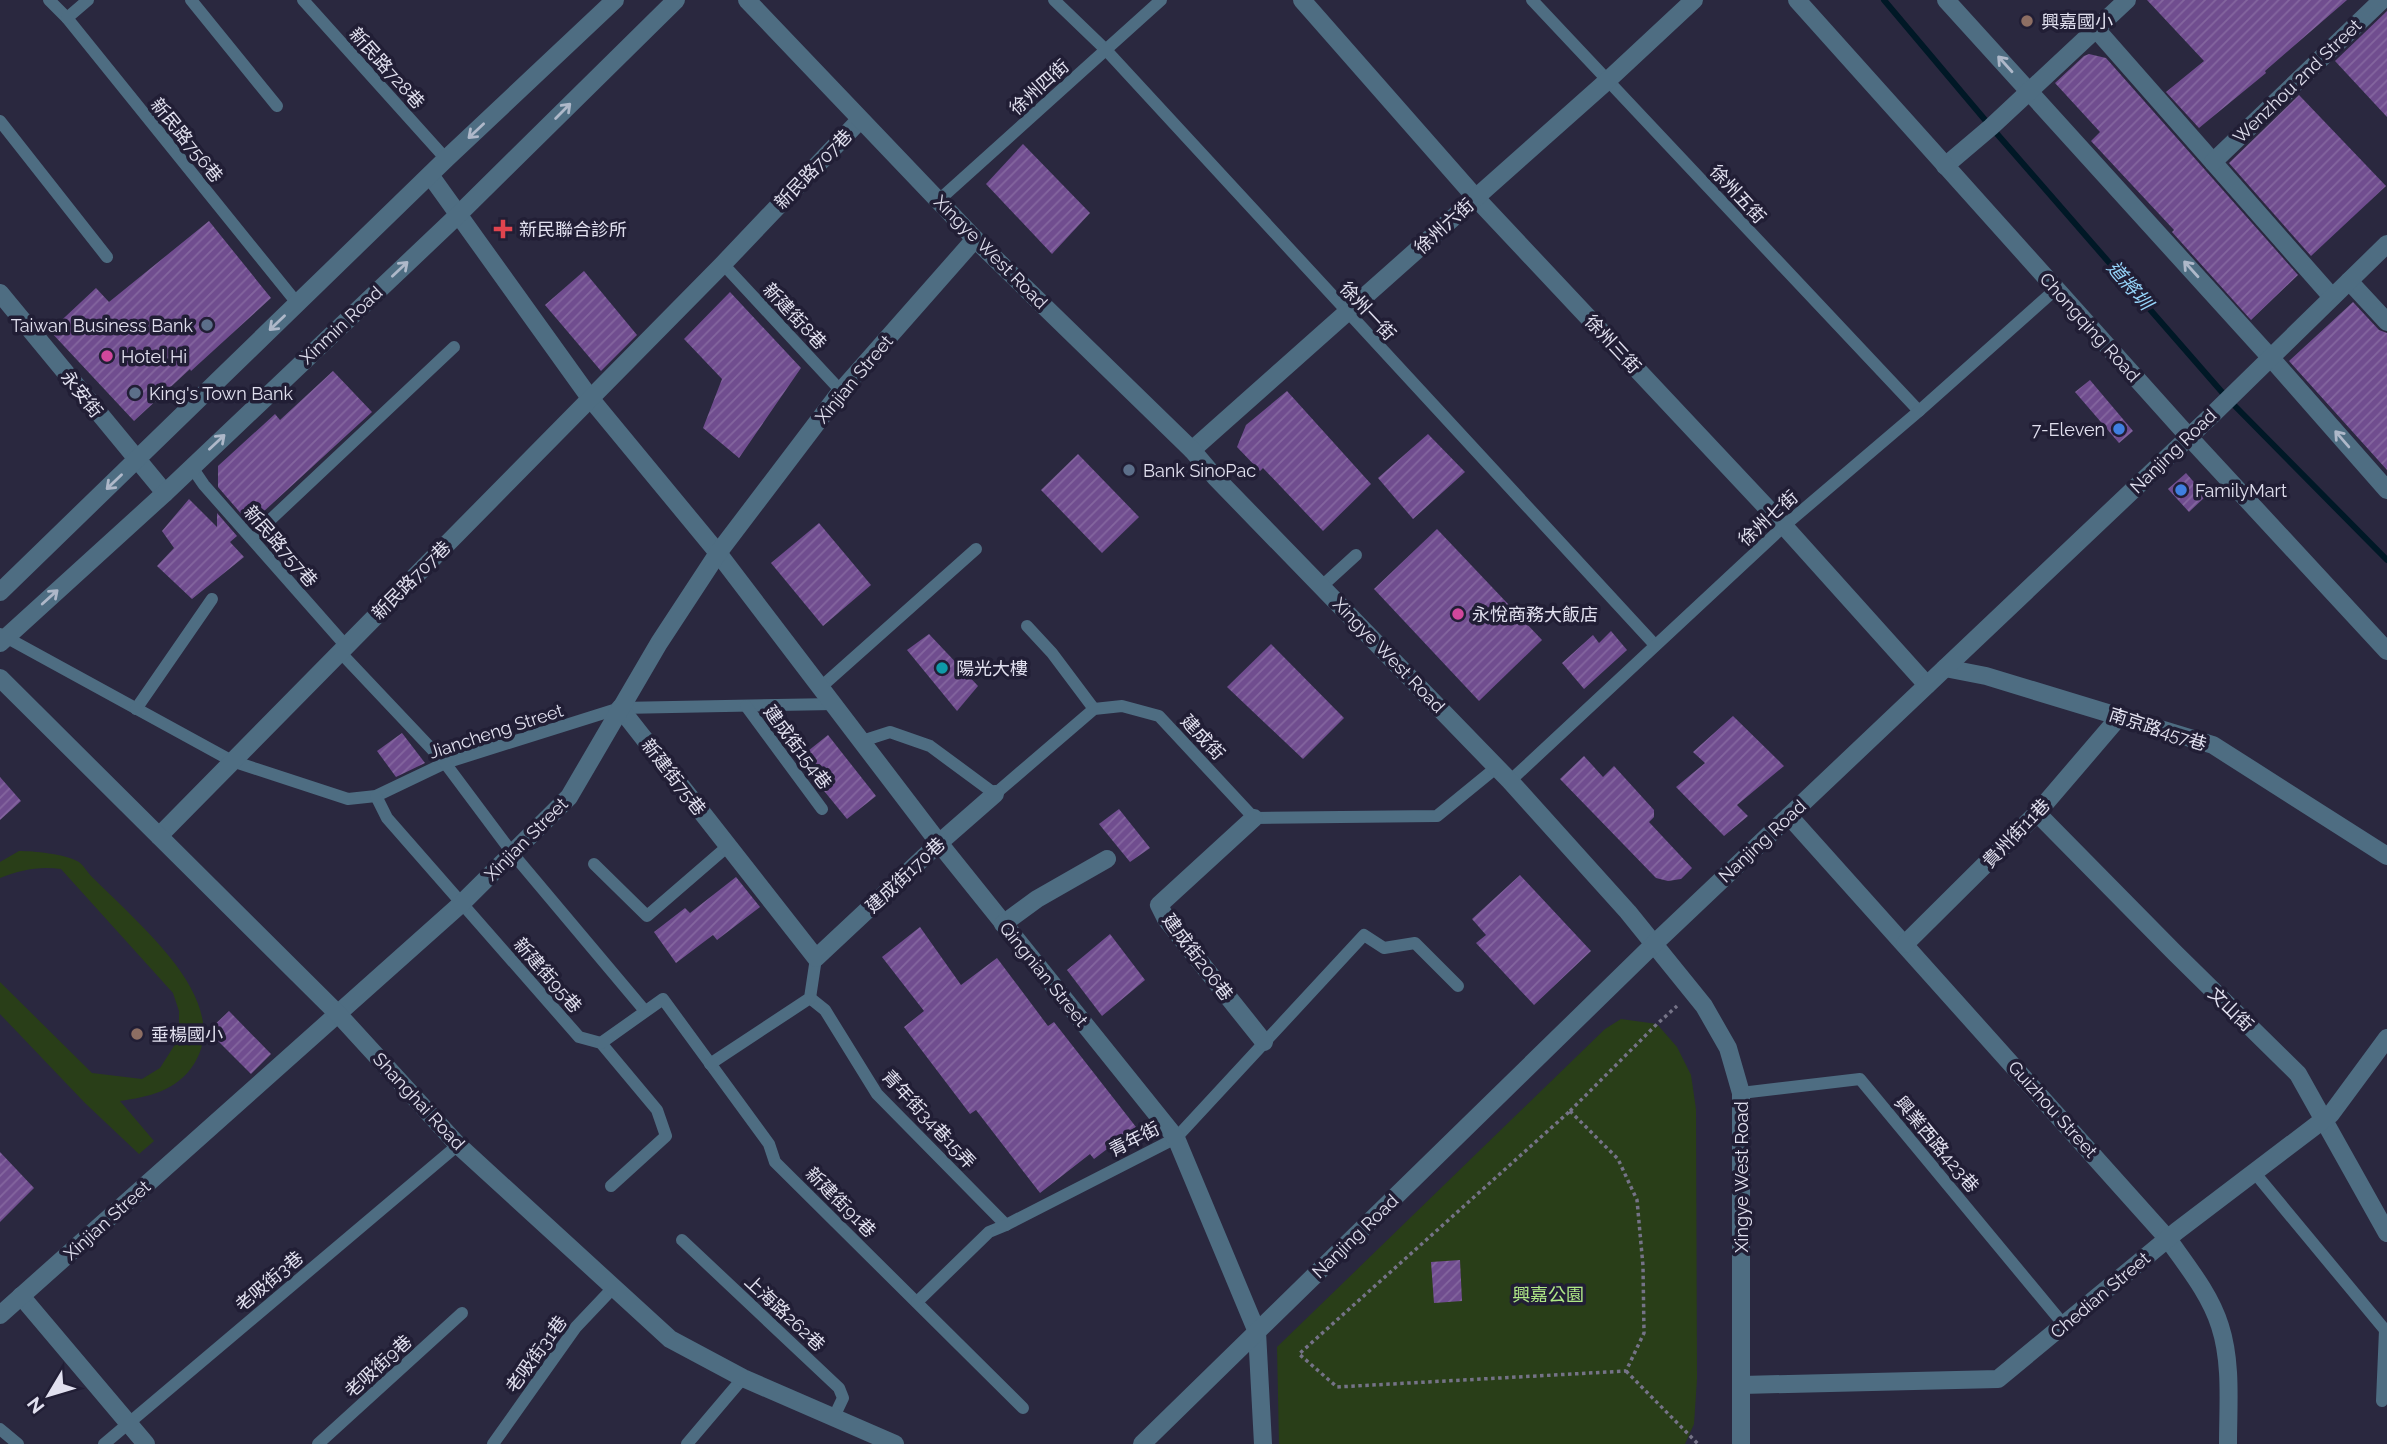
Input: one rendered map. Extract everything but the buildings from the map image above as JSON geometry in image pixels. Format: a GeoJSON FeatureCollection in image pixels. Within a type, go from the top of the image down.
{"type":"FeatureCollection","features":[{"type":"Feature","properties":{"kind":"street"},"geometry":{"type":"LineString","coordinates":[[0,592],[446,159],[615,0]]}},
{"type":"Feature","properties":{"kind":"street","name":"Xinmin Road"},"geometry":{"type":"LineString","coordinates":[[2,638],[165,493],[459,214],[676,0]]}},
{"type":"Feature","properties":{"kind":"street","name":"Xingye West Road"},"geometry":{"type":"LineString","coordinates":[[747,0],[975,239],[1192,450],[1215,477],[1497,767],[1655,943],[1704,1006],[1728,1048],[1741,1093],[1741,1444]]}},
{"type":"Feature","properties":{"kind":"street","name":"徐州三街"},"geometry":{"type":"LineString","coordinates":[[1302,0],[1476,198],[1784,526],[1927,685]]}},
{"type":"Feature","properties":{"kind":"street","name":"徐州六街"},"geometry":{"type":"LineString","coordinates":[[1192,450],[1607,81],[1694,0]]}},
{"type":"Feature","properties":{"kind":"street","name":"Chongqing Road"},"geometry":{"type":"LineString","coordinates":[[1797,0],[2189,437],[2387,651]]}},
{"type":"Feature","properties":{"kind":"street"},"geometry":{"type":"LineString","coordinates":[[1946,0],[2270,356],[2387,490]]}},
{"type":"Feature","properties":{"kind":"street"},"geometry":{"type":"LineString","coordinates":[[1945,166],[2127,0]]}},
{"type":"Feature","properties":{"kind":"street","name":"Wenzhou 2nd Street"},"geometry":{"type":"LineString","coordinates":[[2213,162],[2382,0]]}},
{"type":"Feature","properties":{"kind":"street"},"geometry":{"type":"LineString","coordinates":[[2096,29],[2332,297]]}},
{"type":"Feature","properties":{"kind":"street","name":"新民路707巷"},"geometry":{"type":"LineString","coordinates":[[159,836],[723,264],[860,120]]}},
{"type":"Feature","properties":{"kind":"street"},"geometry":{"type":"LineString","coordinates":[[430,175],[590,398],[718,554]]}},
{"type":"Feature","properties":{"kind":"street","name":"Xinjian Street"},"geometry":{"type":"LineString","coordinates":[[0,1315],[462,903],[569,797],[659,643],[718,554],[841,391],[975,239]]}},
{"type":"Feature","properties":{"kind":"street","name":"Nanjing Road"},"geometry":{"type":"LineString","coordinates":[[1142,1444],[1655,943],[2211,416],[2387,244]]}},
{"type":"Feature","properties":{"kind":"street"},"geometry":{"type":"LineString","coordinates":[[2349,281],[2387,322]]}},
{"type":"Feature","properties":{"kind":"street","name":"永安街"},"geometry":{"type":"LineString","coordinates":[[0,293],[165,493]]}},
{"type":"Feature","properties":{"kind":"street","name":"Qingnian Street"},"geometry":{"type":"LineString","coordinates":[[718,554],[939,843],[1176,1138],[1257,1332],[1263,1444]]}},
{"type":"Feature","properties":{"kind":"street","name":"南京路457巷"},"geometry":{"type":"LineString","coordinates":[[1945,668],[1986,676],[2213,745],[2387,856]]}},
{"type":"Feature","properties":{"kind":"street","name":"Shanghai Road"},"geometry":{"type":"LineString","coordinates":[[0,678],[339,1014],[458,1145],[670,1339],[743,1378],[833,1419],[866,1439],[895,1444]]}},
{"type":"Feature","properties":{"kind":"street","name":"新建街75巷"},"geometry":{"type":"LineString","coordinates":[[620,708],[816,958]]}},
{"type":"Feature","properties":{"kind":"street","name":"貴州街11巷"},"geometry":{"type":"LineString","coordinates":[[1905,944],[2038,813],[2120,716]]}},
{"type":"Feature","properties":{"kind":"street","name":"建成街170巷"},"geometry":{"type":"LineString","coordinates":[[816,958],[995,794]]}},
{"type":"Feature","properties":{"kind":"street","name":"文山街"},"geometry":{"type":"LineString","coordinates":[[2038,813],[2298,1074],[2387,1233]]}},
{"type":"Feature","properties":{"kind":"street","name":"Guizhou Street"},"geometry":{"type":"LineString","coordinates":[[1789,816],[2168,1238],[2201,1285],[2220,1326],[2228,1361],[2228,1444]]}},
{"type":"Feature","properties":{"kind":"street","name":"建成街206巷"},"geometry":{"type":"LineString","coordinates":[[1254,818],[1159,905],[1166,919],[1264,1042]]}},
{"type":"Feature","properties":{"kind":"street"},"geometry":{"type":"LineString","coordinates":[[1003,924],[1037,900],[1107,859]]}},
{"type":"Feature","properties":{"kind":"street","name":"Chedian Street"},"geometry":{"type":"LineString","coordinates":[[1742,1385],[1998,1380],[2168,1238],[2331,1114],[2387,1038]]}},
{"type":"Feature","properties":{"kind":"street"},"geometry":{"type":"LineString","coordinates":[[21,1296],[146,1444]]}},
{"type":"Feature","properties":{"kind":"lane","name":"新民路756巷"},"geometry":{"type":"LineString","coordinates":[[49,0],[67,18],[298,303]]}},
{"type":"Feature","properties":{"kind":"lane"},"geometry":{"type":"LineString","coordinates":[[67,18],[88,0]]}},
{"type":"Feature","properties":{"kind":"lane"},"geometry":{"type":"LineString","coordinates":[[191,0],[277,106]]}},
{"type":"Feature","properties":{"kind":"lane","name":"新民路728巷"},"geometry":{"type":"LineString","coordinates":[[303,0],[446,159]]}},
{"type":"Feature","properties":{"kind":"lane","name":"徐州一街"},"geometry":{"type":"LineString","coordinates":[[1054,0],[1105,50],[1656,645]]}},
{"type":"Feature","properties":{"kind":"lane","name":"徐州四街"},"geometry":{"type":"LineString","coordinates":[[939,200],[1161,0]]}},
{"type":"Feature","properties":{"kind":"lane","name":"徐州五街"},"geometry":{"type":"LineString","coordinates":[[1532,0],[1919,411]]}},
{"type":"Feature","properties":{"kind":"lane"},"geometry":{"type":"LineString","coordinates":[[0,121],[107,257]]}},
{"type":"Feature","properties":{"kind":"lane","name":"新建街8巷"},"geometry":{"type":"LineString","coordinates":[[723,264],[841,391]]}},
{"type":"Feature","properties":{"kind":"lane","name":"徐州七街"},"geometry":{"type":"LineString","coordinates":[[1510,781],[1784,526],[2056,289]]}},
{"type":"Feature","properties":{"kind":"lane"},"geometry":{"type":"LineString","coordinates":[[251,538],[454,347]]}},
{"type":"Feature","properties":{"kind":"lane","name":"新民路757巷"},"geometry":{"type":"LineString","coordinates":[[191,466],[204,485],[343,649],[444,764],[513,854]]}},
{"type":"Feature","properties":{"kind":"lane"},"geometry":{"type":"LineString","coordinates":[[821,687],[976,549]]}},
{"type":"Feature","properties":{"kind":"lane"},"geometry":{"type":"LineString","coordinates":[[1322,586],[1356,555]]}},
{"type":"Feature","properties":{"kind":"lane"},"geometry":{"type":"LineString","coordinates":[[136,709],[212,599]]}},
{"type":"Feature","properties":{"kind":"lane"},"geometry":{"type":"LineString","coordinates":[[862,741],[890,732],[930,746],[995,794],[1094,709],[1052,653],[1027,626]]}},
{"type":"Feature","properties":{"kind":"lane","name":"Jiancheng Street"},"geometry":{"type":"LineString","coordinates":[[2,638],[233,761],[348,799],[376,796],[444,764],[620,708],[834,704]]}},
{"type":"Feature","properties":{"kind":"lane","name":"建成街154巷"},"geometry":{"type":"LineString","coordinates":[[746,706],[822,809]]}},
{"type":"Feature","properties":{"kind":"lane","name":"建成街"},"geometry":{"type":"LineString","coordinates":[[1094,709],[1122,706],[1159,716],[1254,818]]}},
{"type":"Feature","properties":{"kind":"lane"},"geometry":{"type":"LineString","coordinates":[[1254,818],[1437,816],[1497,767]]}},
{"type":"Feature","properties":{"kind":"lane","name":"新建街95巷"},"geometry":{"type":"LineString","coordinates":[[376,796],[387,818],[579,1037],[601,1043],[657,1111],[667,1136],[611,1186]]}},
{"type":"Feature","properties":{"kind":"lane"},"geometry":{"type":"LineString","coordinates":[[594,864],[646,916],[728,846]]}},
{"type":"Feature","properties":{"kind":"lane"},"geometry":{"type":"LineString","coordinates":[[513,854],[645,1011],[601,1043]]}},
{"type":"Feature","properties":{"kind":"lane","name":"青年街"},"geometry":{"type":"LineString","coordinates":[[917,1302],[989,1232],[1176,1138],[1364,935],[1384,948],[1415,943],[1458,986]]}},
{"type":"Feature","properties":{"kind":"lane"},"geometry":{"type":"LineString","coordinates":[[710,1064],[810,998],[816,958]]}},
{"type":"Feature","properties":{"kind":"lane","name":"青年街34巷15弄"},"geometry":{"type":"LineString","coordinates":[[810,998],[825,1010],[877,1094],[1006,1225]]}},
{"type":"Feature","properties":{"kind":"lane","name":"新建街91巷"},"geometry":{"type":"LineString","coordinates":[[645,1011],[663,999],[769,1144],[775,1162],[1023,1408]]}},
{"type":"Feature","properties":{"kind":"lane","name":"興業西路423巷"},"geometry":{"type":"LineString","coordinates":[[1741,1093],[1860,1079],[2064,1325]]}},
{"type":"Feature","properties":{"kind":"lane","name":"老吸街3巷"},"geometry":{"type":"LineString","coordinates":[[104,1444],[458,1145]]}},
{"type":"Feature","properties":{"kind":"lane"},"geometry":{"type":"LineString","coordinates":[[2254,1172],[2385,1330],[2382,1401]]}},
{"type":"Feature","properties":{"kind":"lane","name":"上海路262巷"},"geometry":{"type":"LineString","coordinates":[[682,1240],[838,1388],[843,1398],[833,1419]]}},
{"type":"Feature","properties":{"kind":"lane","name":"老吸街31巷"},"geometry":{"type":"LineString","coordinates":[[493,1444],[576,1327],[613,1288]]}},
{"type":"Feature","properties":{"kind":"lane","name":"老吸街9巷"},"geometry":{"type":"LineString","coordinates":[[318,1444],[462,1313]]}},
{"type":"Feature","properties":{"kind":"lane"},"geometry":{"type":"LineString","coordinates":[[694,1441],[743,1378]]}},
{"type":"Feature","properties":{"kind":"lane"},"geometry":{"type":"LineString","coordinates":[[0,1429],[18,1444]]}},
{"type":"Feature","properties":{"kind":"path"},"geometry":{"type":"LineString","coordinates":[[1677,1006],[1570,1111],[1299,1354],[1337,1387],[1626,1371],[1698,1444]]}},
{"type":"Feature","properties":{"kind":"path"},"geometry":{"type":"LineString","coordinates":[[1570,1111],[1618,1159],[1636,1200],[1643,1266],[1644,1333],[1626,1371]]}},
{"type":"Feature","properties":{"kind":"green space"},"geometry":{"type":"Polygon","coordinates":[[[19,851],[41,852],[79,862],[157,942],[187,981],[197,1001],[203,1022],[202,1043],[194,1064],[170,1087],[120,1101],[154,1141],[139,1154],[85,1103],[0,1014],[0,982],[92,1073],[142,1079],[160,1068],[174,1046],[179,1032],[179,1011],[173,993],[61,869],[30,869],[0,878],[0,862],[19,851]]]}},
{"type":"Feature","properties":{"kind":"green space","name":"興嘉公園"},"geometry":{"type":"Polygon","coordinates":[[[1621,1019],[1657,1024],[1677,1047],[1691,1075],[1696,1109],[1697,1379],[1694,1424],[1685,1444],[1279,1444],[1277,1347],[1605,1029],[1621,1019]]]}},
{"type":"Feature","properties":{"kind":"waterway","name":"道將圳"},"geometry":{"type":"LineString","coordinates":[[1884,0],[2228,399],[2387,560]]}},
{"type":"Feature","properties":{"kind":"place","name":"興嘉國小"},"geometry":{"type":"Point","coordinates":[2027,21]}},
{"type":"Feature","properties":{"kind":"place","name":"新民聯合診所"},"geometry":{"type":"Point","coordinates":[503,229]}},
{"type":"Feature","properties":{"kind":"place","name":"Taiwan Business Bank"},"geometry":{"type":"Point","coordinates":[207,325]}},
{"type":"Feature","properties":{"kind":"place","name":"Hotel Hi"},"geometry":{"type":"Point","coordinates":[107,356]}},
{"type":"Feature","properties":{"kind":"place","name":"King's Town Bank"},"geometry":{"type":"Point","coordinates":[135,393]}},
{"type":"Feature","properties":{"kind":"place","name":"7-Eleven"},"geometry":{"type":"Point","coordinates":[2119,429]}},
{"type":"Feature","properties":{"kind":"place","name":"Bank SinoPac"},"geometry":{"type":"Point","coordinates":[1129,470]}},
{"type":"Feature","properties":{"kind":"place","name":"FamilyMart"},"geometry":{"type":"Point","coordinates":[2181,490]}},
{"type":"Feature","properties":{"kind":"place","name":"永悅商務大飯店"},"geometry":{"type":"Point","coordinates":[1458,614]}},
{"type":"Feature","properties":{"kind":"place","name":"陽光大樓"},"geometry":{"type":"Point","coordinates":[942,668]}},
{"type":"Feature","properties":{"kind":"place","name":"垂楊國小"},"geometry":{"type":"Point","coordinates":[137,1034]}}]}
